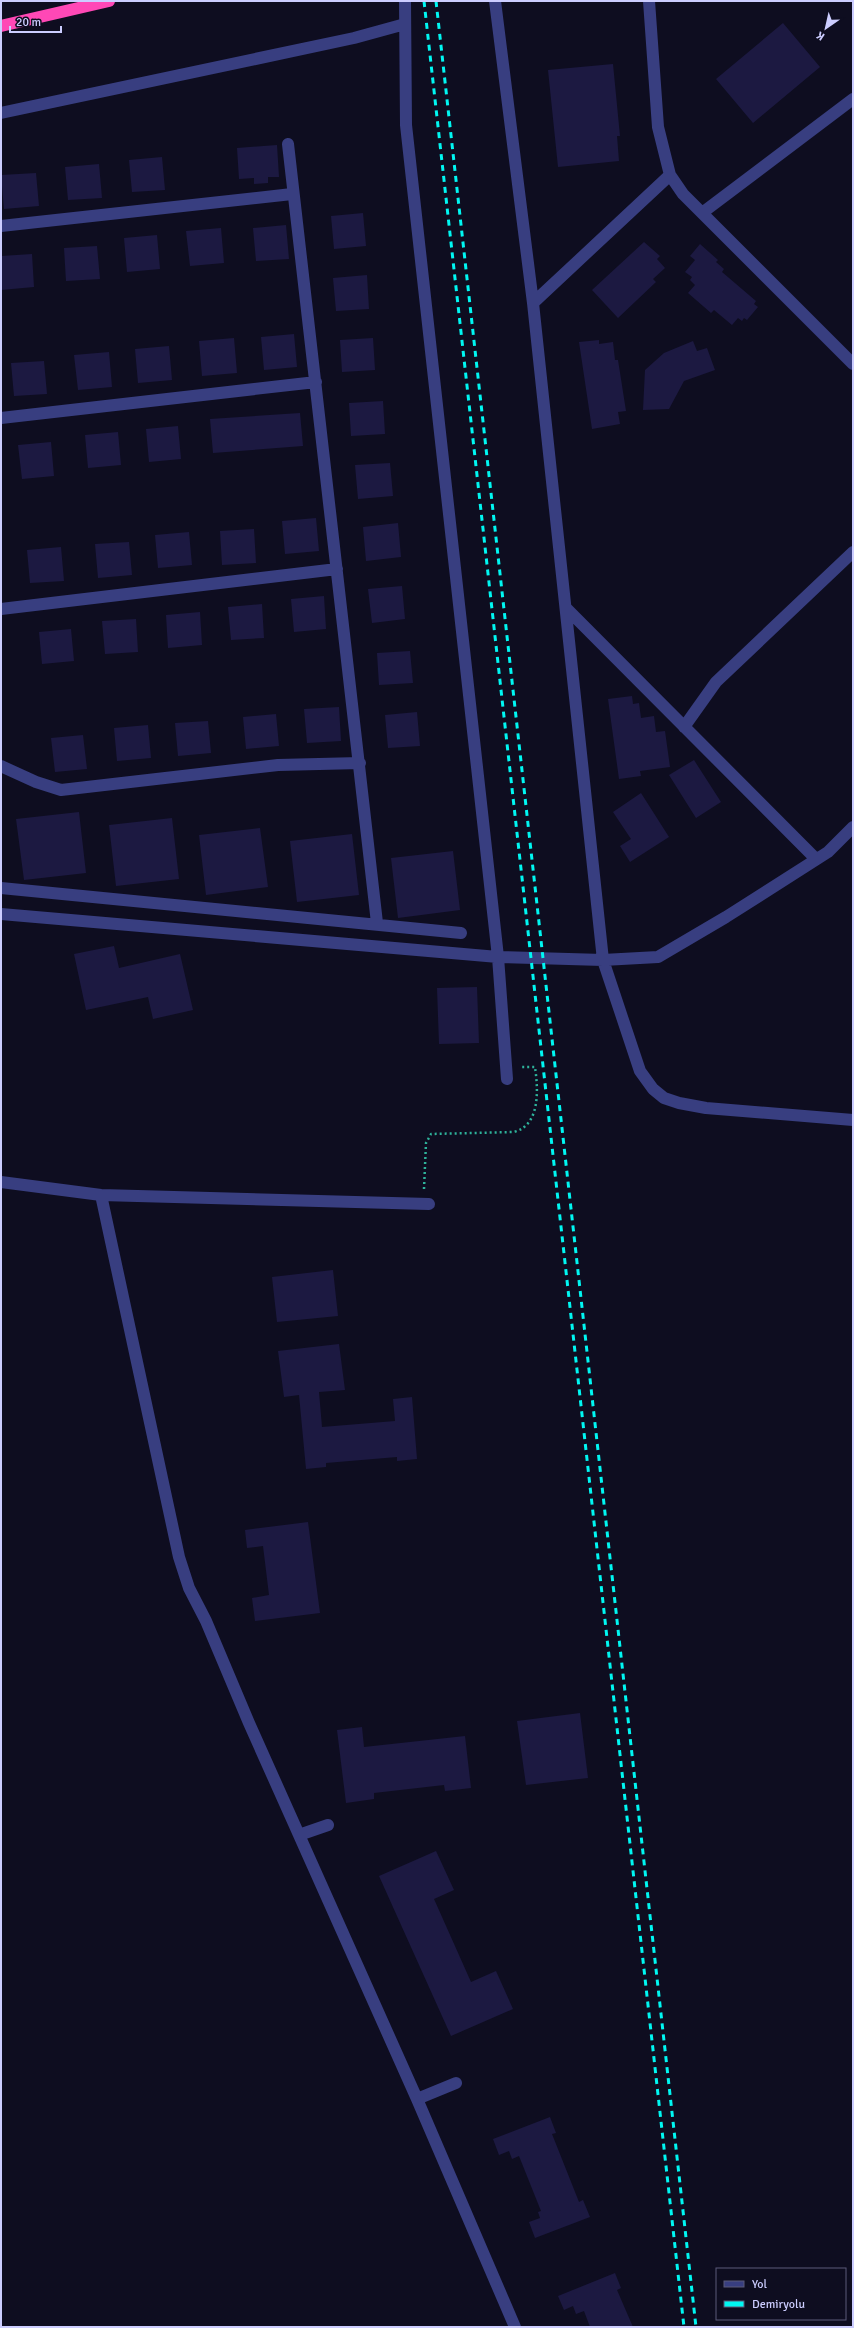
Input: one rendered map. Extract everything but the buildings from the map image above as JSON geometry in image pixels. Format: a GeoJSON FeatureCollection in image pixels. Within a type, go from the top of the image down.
{"type":"FeatureCollection","features":[{"type":"Feature","properties":{"kind":"highway"},"geometry":{"type":"LineString","coordinates":[[1,26],[109,1]]}},
{"type":"Feature","properties":{"kind":"street"},"geometry":{"type":"LineString","coordinates":[[405,1],[406,125],[498,957],[506,1073]]}},
{"type":"Feature","properties":{"kind":"street"},"geometry":{"type":"LineString","coordinates":[[495,1],[533,303],[603,960],[640,1071],[653,1089],[664,1098],[678,1103],[706,1108],[853,1120]]}},
{"type":"Feature","properties":{"kind":"street"},"geometry":{"type":"LineString","coordinates":[[649,1],[658,127],[670,175],[683,194],[853,364]]}},
{"type":"Feature","properties":{"kind":"street"},"geometry":{"type":"LineString","coordinates":[[1,113],[354,38],[405,24]]}},
{"type":"Feature","properties":{"kind":"street"},"geometry":{"type":"LineString","coordinates":[[702,213],[853,99]]}},
{"type":"Feature","properties":{"kind":"street"},"geometry":{"type":"LineString","coordinates":[[288,144],[292,194],[316,382],[377,923]]}},
{"type":"Feature","properties":{"kind":"street"},"geometry":{"type":"LineString","coordinates":[[533,303],[670,175]]}},
{"type":"Feature","properties":{"kind":"street"},"geometry":{"type":"LineString","coordinates":[[1,226],[292,194]]}},
{"type":"Feature","properties":{"kind":"street"},"geometry":{"type":"LineString","coordinates":[[1,418],[316,382]]}},
{"type":"Feature","properties":{"kind":"street"},"geometry":{"type":"LineString","coordinates":[[684,727],[716,682],[853,552]]}},
{"type":"Feature","properties":{"kind":"street"},"geometry":{"type":"LineString","coordinates":[[1,609],[337,568]]}},
{"type":"Feature","properties":{"kind":"street"},"geometry":{"type":"LineString","coordinates":[[566,608],[816,859]]}},
{"type":"Feature","properties":{"kind":"street"},"geometry":{"type":"LineString","coordinates":[[1,766],[36,782],[61,790],[278,765],[360,764]]}},
{"type":"Feature","properties":{"kind":"street"},"geometry":{"type":"LineString","coordinates":[[1,914],[498,957],[603,960],[658,957],[828,852],[853,827]]}},
{"type":"Feature","properties":{"kind":"street"},"geometry":{"type":"LineString","coordinates":[[1,888],[377,923],[461,933]]}},
{"type":"Feature","properties":{"kind":"street"},"geometry":{"type":"LineString","coordinates":[[1,1182],[101,1195],[429,1204]]}},
{"type":"Feature","properties":{"kind":"street"},"geometry":{"type":"LineString","coordinates":[[101,1195],[179,1557],[189,1588],[206,1621],[298,1835],[417,2099],[515,2327]]}},
{"type":"Feature","properties":{"kind":"street"},"geometry":{"type":"LineString","coordinates":[[298,1835],[328,1826]]}},
{"type":"Feature","properties":{"kind":"street"},"geometry":{"type":"LineString","coordinates":[[417,2099],[456,2083]]}},
{"type":"Feature","properties":{"kind":"path"},"geometry":{"type":"LineString","coordinates":[[424,1189],[426,1147],[428,1137],[432,1134],[514,1132],[522,1130],[532,1116],[538,1090],[535,1067],[506,1073]]}},
{"type":"Feature","properties":{"kind":"railway"},"geometry":{"type":"LineString","coordinates":[[424,1],[684,2327]]}},
{"type":"Feature","properties":{"kind":"railway"},"geometry":{"type":"LineString","coordinates":[[436,1],[696,2327]]}}]}
